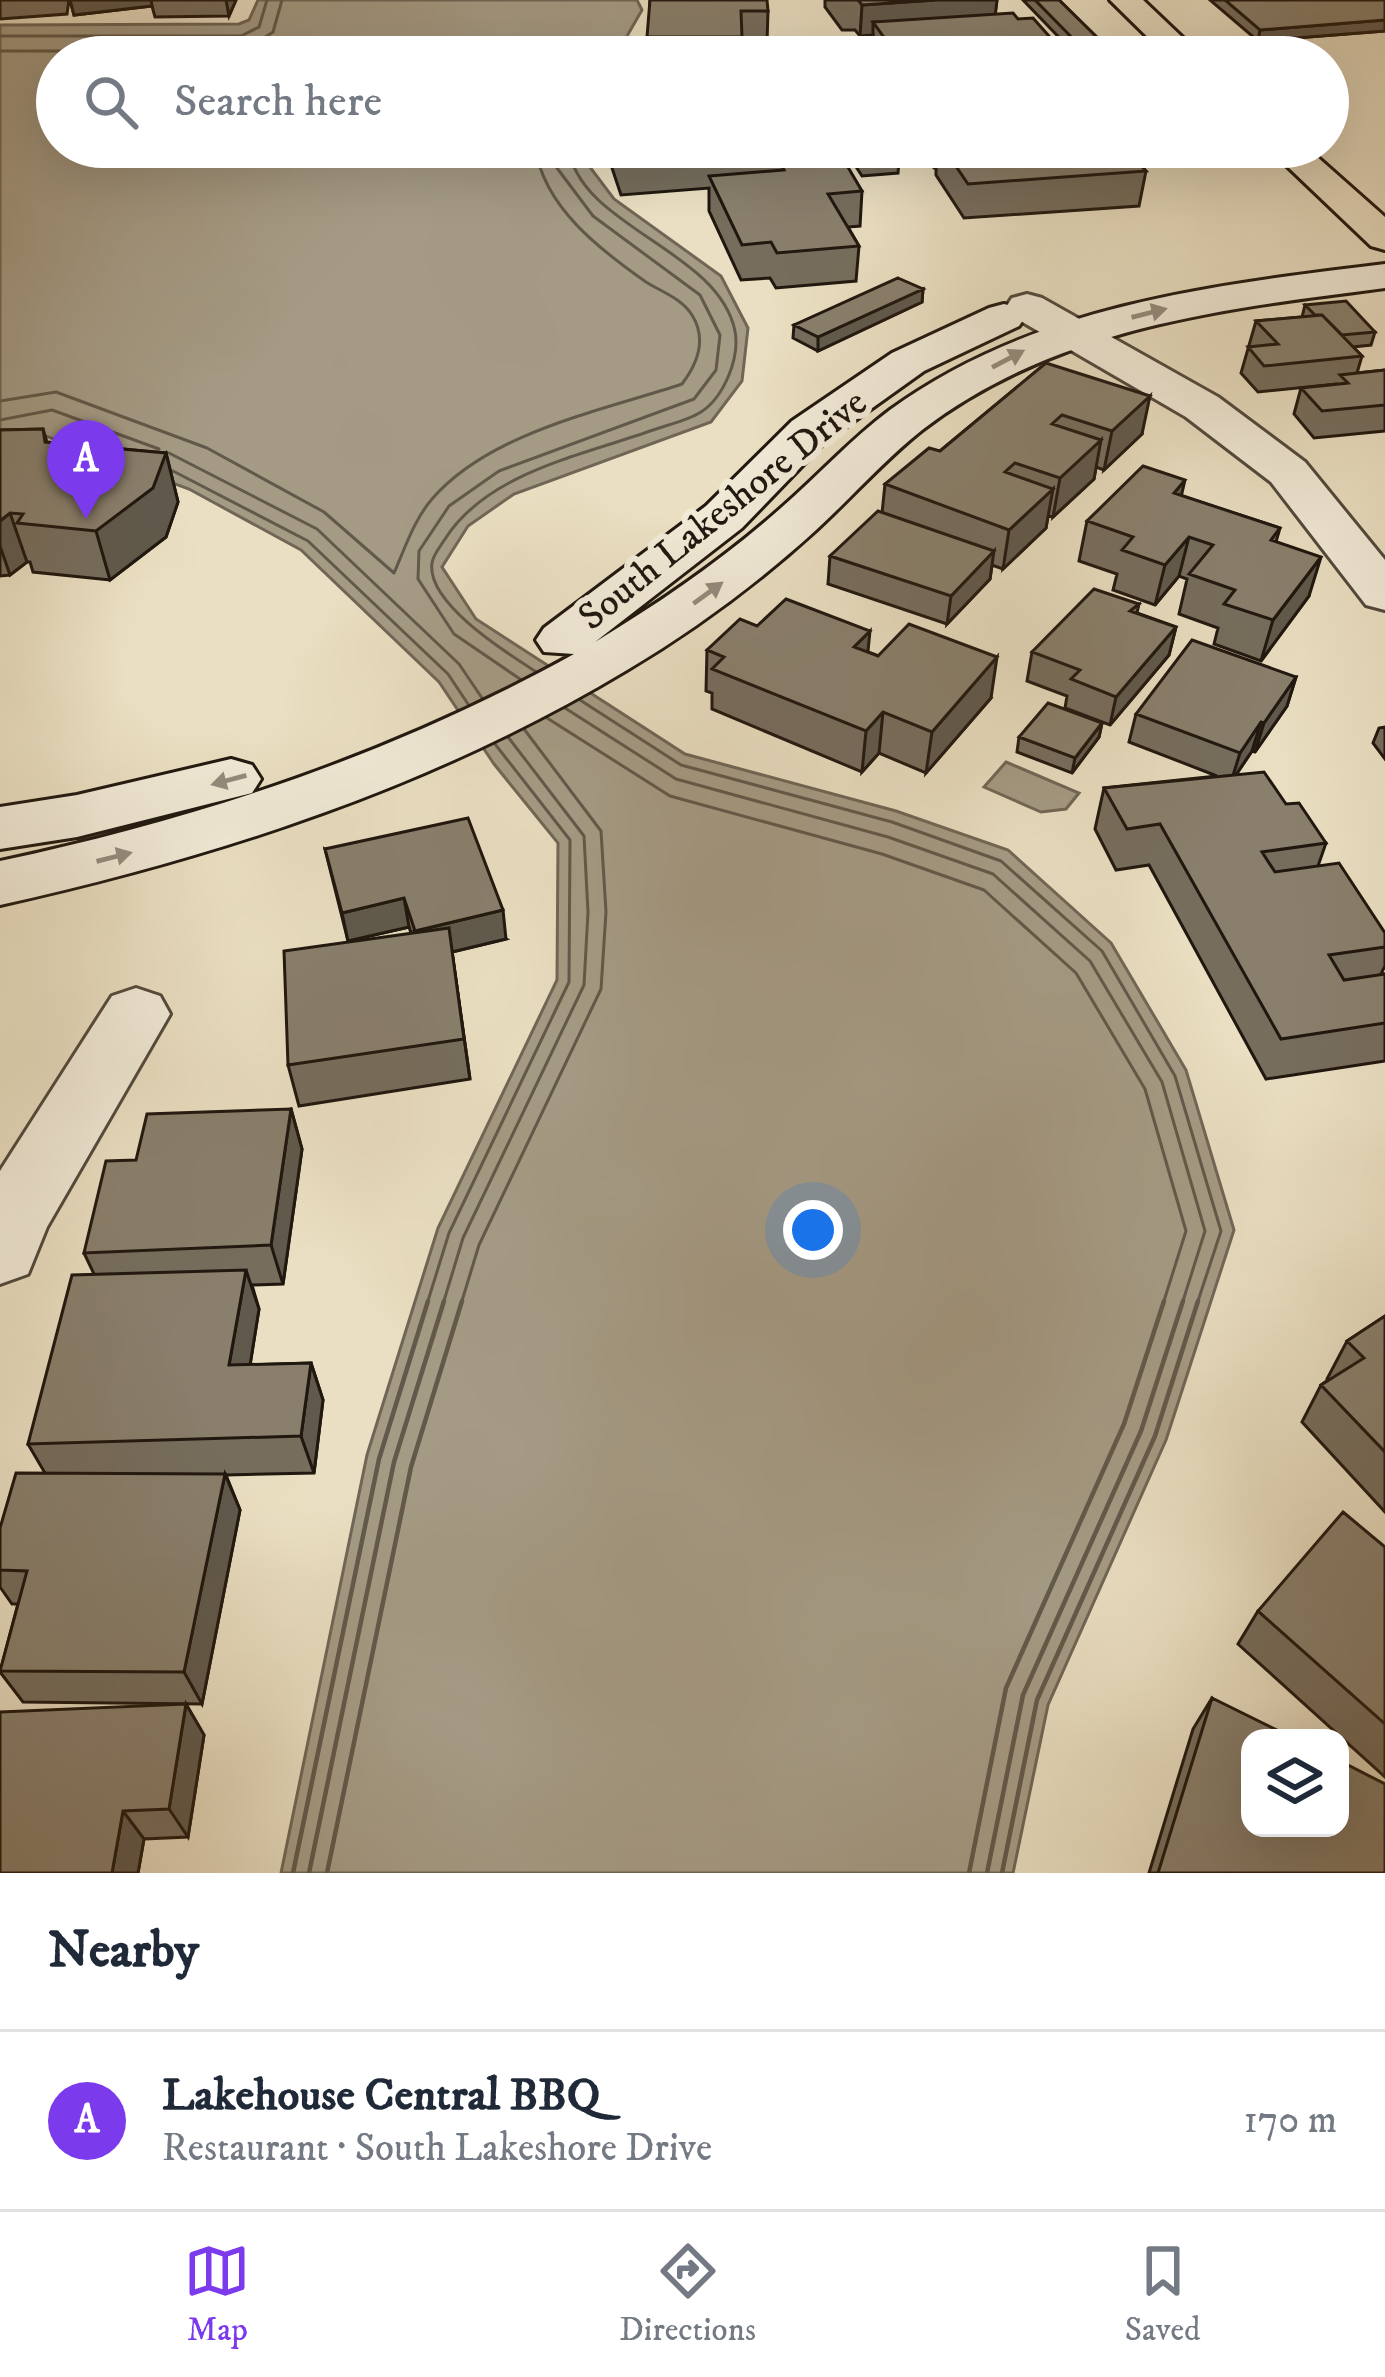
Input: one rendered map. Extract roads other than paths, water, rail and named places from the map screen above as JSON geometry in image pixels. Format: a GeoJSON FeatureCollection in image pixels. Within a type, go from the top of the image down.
{"type":"FeatureCollection","features":[{"type":"Feature","properties":{"kind":"main road"},"geometry":{"type":"LineString","coordinates":[[1125,0],[1164,36]]}},
{"type":"Feature","properties":{"kind":"main road"},"geometry":{"type":"LineString","coordinates":[[1309,168],[1385,238]]}},
{"type":"Feature","properties":{"kind":"street","name":"South Lakeshore Drive"},"geometry":{"type":"LineString","coordinates":[[0,828],[171,795],[534,702],[590,646],[710,593],[907,419],[978,375],[1049,319],[1140,278],[1385,251]]}},
{"type":"Feature","properties":{"kind":"street","name":"South Lakeshore Drive"},"geometry":{"type":"LineString","coordinates":[[1049,319],[1385,276]]}},
{"type":"Feature","properties":{"kind":"street"},"geometry":{"type":"LineString","coordinates":[[1049,319],[1202,407],[1288,472],[1385,594]]}},
{"type":"Feature","properties":{"kind":"street","name":"South Lakeshore Drive"},"geometry":{"type":"LineString","coordinates":[[0,883],[124,856],[280,809],[436,728]]}},
{"type":"Feature","properties":{"kind":"street"},"geometry":{"type":"LineString","coordinates":[[0,1251],[11,1219],[136,1014]]}},
{"type":"Feature","properties":{"kind":"water"},"geometry":{"type":"Polygon","coordinates":[[[258,0],[637,0],[642,10],[627,36],[36,36],[36,168],[591,168],[614,199],[721,276],[748,328],[742,381],[711,422],[514,494],[468,526],[442,567],[476,619],[685,754],[896,811],[1008,850],[1111,943],[1186,1070],[1234,1230],[1166,1440],[1048,1705],[1013,1873],[281,1873],[367,1455],[438,1228],[557,980],[558,843],[494,764],[439,682],[301,550],[189,489],[46,436],[0,448],[0,25],[239,24],[249,20],[258,0]]]}},
{"type":"Feature","properties":{"kind":"water"},"geometry":{"type":"Polygon","coordinates":[[[1006,762],[1079,793],[1066,809],[1041,812],[984,787],[1006,762]]]}},
{"type":"Feature","properties":{"kind":"place","name":"Lakehouse Central BBQ"},"geometry":{"type":"Point","coordinates":[86,519]}}]}
